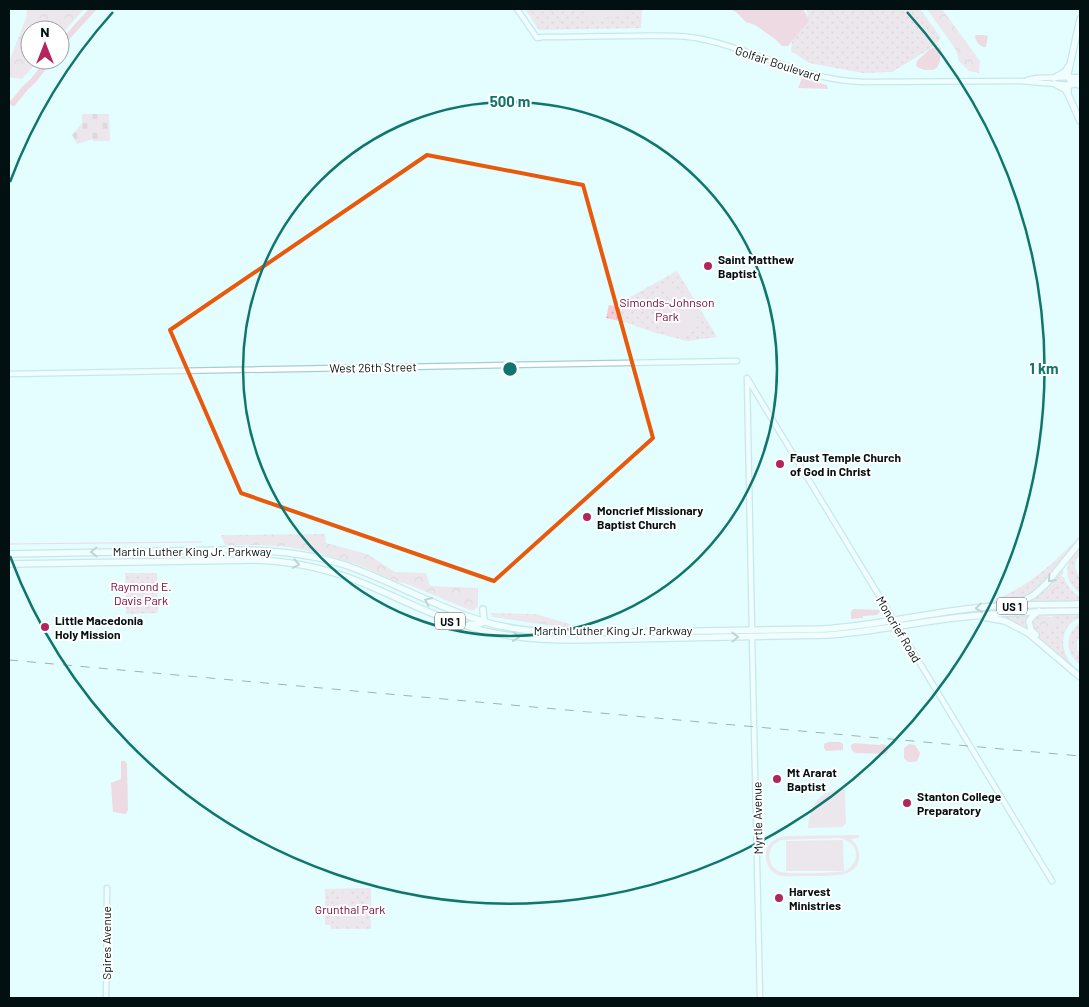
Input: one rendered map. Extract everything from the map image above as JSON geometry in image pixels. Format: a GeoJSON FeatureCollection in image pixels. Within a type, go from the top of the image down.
{"type":"FeatureCollection","features":[{"type":"Feature","properties":{"kind":"highway"},"geometry":{"type":"LineString","coordinates":[[1068,94],[1070,81],[1069,65],[1080,19]]}},
{"type":"Feature","properties":{"kind":"highway"},"geometry":{"type":"LineString","coordinates":[[1069,65],[1055,81],[1068,94],[1080,121]]}},
{"type":"Feature","properties":{"kind":"highway"},"geometry":{"type":"LineString","coordinates":[[1070,81],[1080,78]]}},
{"type":"Feature","properties":{"kind":"highway"},"geometry":{"type":"LineString","coordinates":[[1070,81],[1080,85]]}},
{"type":"Feature","properties":{"kind":"highway"},"geometry":{"type":"LineString","coordinates":[[1014,606],[1034,595],[1047,583],[1080,542]]}},
{"type":"Feature","properties":{"kind":"highway","name":"Martin Luther King Jr. Parkway"},"geometry":{"type":"LineString","coordinates":[[9,554],[252,549],[285,552],[345,565],[484,622],[532,631],[569,633],[752,633]]}},
{"type":"Feature","properties":{"kind":"highway","name":"Martin Luther King Jr. Parkway"},"geometry":{"type":"LineString","coordinates":[[9,564],[254,560],[284,562],[344,576],[454,622],[482,631],[517,637],[556,640],[752,633],[836,628],[1029,611],[1080,611]]}},
{"type":"Feature","properties":{"kind":"highway","name":"Martin Luther King Jr. Parkway"},"geometry":{"type":"LineString","coordinates":[[895,623],[968,609],[1080,604]]}},
{"type":"Feature","properties":{"kind":"highway"},"geometry":{"type":"LineString","coordinates":[[1028,633],[1027,615],[1036,605]]}},
{"type":"Feature","properties":{"kind":"highway"},"geometry":{"type":"LineString","coordinates":[[454,622],[477,625],[484,622],[483,609],[469,617]]}},
{"type":"Feature","properties":{"kind":"highway"},"geometry":{"type":"LineString","coordinates":[[1039,611],[1030,618],[1031,630],[1080,672]]}},
{"type":"Feature","properties":{"kind":"highway"},"geometry":{"type":"LineString","coordinates":[[953,618],[983,617],[1014,625],[1028,633],[1080,677]]}},
{"type":"Feature","properties":{"kind":"highway"},"geometry":{"type":"LineString","coordinates":[[482,631],[490,628],[532,631]]}},
{"type":"Feature","properties":{"kind":"main road","name":"Golfair Boulevard"},"geometry":{"type":"LineString","coordinates":[[517,9],[537,38],[650,36],[695,38],[720,44],[808,74],[844,81],[1070,81]]}},
{"type":"Feature","properties":{"kind":"main road","name":"West 26th Street"},"geometry":{"type":"LineString","coordinates":[[9,374],[737,361]]}},
{"type":"Feature","properties":{"kind":"main road","name":"Moncrief Road"},"geometry":{"type":"LineString","coordinates":[[747,378],[1052,881]]}},
{"type":"Feature","properties":{"kind":"main road","name":"Myrtle Avenue"},"geometry":{"type":"LineString","coordinates":[[747,378],[760,998]]}},
{"type":"Feature","properties":{"kind":"main road","name":"Spires Avenue"},"geometry":{"type":"LineString","coordinates":[[106,998],[107,888]]}},
{"type":"Feature","properties":{"kind":"highlighted area"},"geometry":{"type":"Polygon","coordinates":[[[427,155],[583,185],[653,438],[494,581],[241,493],[170,330],[427,155]]]}},
{"type":"Feature","properties":{"kind":"green space"},"geometry":{"type":"Polygon","coordinates":[[[27,9],[84,9],[70,25],[70,20],[25,20],[27,9]]]}},
{"type":"Feature","properties":{"kind":"green space"},"geometry":{"type":"Polygon","coordinates":[[[525,9],[642,9],[641,28],[539,30],[525,9]]]}},
{"type":"Feature","properties":{"kind":"green space"},"geometry":{"type":"Polygon","coordinates":[[[586,9],[635,9],[636,12],[587,21],[586,9]]]}},
{"type":"Feature","properties":{"kind":"green space"},"geometry":{"type":"Polygon","coordinates":[[[805,9],[920,9],[941,38],[933,47],[892,72],[863,73],[809,63],[791,51],[792,41],[808,21],[805,9]]]}},
{"type":"Feature","properties":{"kind":"green space"},"geometry":{"type":"Polygon","coordinates":[[[927,9],[942,9],[980,61],[979,73],[969,71],[959,61],[956,50],[927,9]]]}},
{"type":"Feature","properties":{"kind":"green space"},"geometry":{"type":"Polygon","coordinates":[[[20,34],[20,70],[30,70],[22,79],[9,77],[9,62],[20,34]]]}},
{"type":"Feature","properties":{"kind":"green space"},"geometry":{"type":"Polygon","coordinates":[[[82,114],[109,114],[110,141],[93,141],[93,139],[77,144],[72,135],[82,123],[82,114]]]}},
{"type":"Feature","properties":{"kind":"green space","name":"Simonds-Johnson Park"},"geometry":{"type":"Polygon","coordinates":[[[677,271],[717,337],[687,341],[606,318],[609,305],[614,306],[677,271]]]}},
{"type":"Feature","properties":{"kind":"green space"},"geometry":{"type":"Polygon","coordinates":[[[670,281],[677,292],[670,296],[663,285],[670,281]]]}},
{"type":"Feature","properties":{"kind":"green space"},"geometry":{"type":"Polygon","coordinates":[[[685,291],[695,306],[697,316],[696,324],[692,331],[682,337],[670,334],[656,309],[685,291]]]}},
{"type":"Feature","properties":{"kind":"green space"},"geometry":{"type":"Polygon","coordinates":[[[325,534],[326,543],[367,554],[395,572],[426,573],[430,586],[478,588],[478,607],[472,611],[356,564],[322,554],[289,547],[225,545],[221,535],[325,534]]]}},
{"type":"Feature","properties":{"kind":"green space"},"geometry":{"type":"Polygon","coordinates":[[[1080,536],[1080,544],[1064,563],[1062,577],[1064,577],[1072,591],[1080,597],[1080,601],[982,604],[1010,593],[1036,577],[1080,536]]]}},
{"type":"Feature","properties":{"kind":"green space"},"geometry":{"type":"Polygon","coordinates":[[[1080,549],[1075,567],[1080,579],[1080,593],[1070,583],[1067,571],[1070,559],[1080,549]]]}},
{"type":"Feature","properties":{"kind":"green space"},"geometry":{"type":"Polygon","coordinates":[[[1053,569],[1057,581],[1057,587],[1054,592],[1048,591],[1047,586],[1038,591],[1036,585],[1053,569]]]}},
{"type":"Feature","properties":{"kind":"green space","name":"Raymond E. Davis Park"},"geometry":{"type":"Polygon","coordinates":[[[125,573],[157,573],[158,613],[126,614],[125,573]]]}},
{"type":"Feature","properties":{"kind":"green space"},"geometry":{"type":"Polygon","coordinates":[[[490,613],[536,614],[579,627],[561,627],[493,617],[490,613]]]}},
{"type":"Feature","properties":{"kind":"green space"},"geometry":{"type":"Polygon","coordinates":[[[1080,614],[1080,617],[1070,624],[1066,630],[1063,643],[1066,656],[1074,667],[1080,671],[1080,674],[1031,632],[994,616],[1080,614]],[[1044,616],[1041,627],[1048,632],[1056,625],[1052,616],[1044,616]]]}},
{"type":"Feature","properties":{"kind":"green space"},"geometry":{"type":"Polygon","coordinates":[[[1044,616],[1057,618],[1055,629],[1048,632],[1041,627],[1039,621],[1044,616]]]}},
{"type":"Feature","properties":{"kind":"green space"},"geometry":{"type":"Polygon","coordinates":[[[1080,622],[1077,650],[1080,653],[1080,665],[1071,655],[1068,644],[1071,632],[1080,622]]]}},
{"type":"Feature","properties":{"kind":"green space"},"geometry":{"type":"Polygon","coordinates":[[[845,789],[846,823],[842,827],[808,828],[811,812],[822,795],[845,789]]]}},
{"type":"Feature","properties":{"kind":"green space"},"geometry":{"type":"Polygon","coordinates":[[[859,835],[859,838],[851,839],[856,844],[858,850],[858,861],[852,870],[839,875],[781,876],[770,869],[766,852],[773,841],[786,836],[859,835]],[[839,838],[781,840],[771,848],[769,855],[771,864],[778,871],[790,873],[845,871],[854,862],[856,857],[854,847],[846,840],[839,838]]]}},
{"type":"Feature","properties":{"kind":"green space"},"geometry":{"type":"Polygon","coordinates":[[[843,840],[844,871],[786,871],[786,841],[843,840]]]}},
{"type":"Feature","properties":{"kind":"green space","name":"Grunthal Park"},"geometry":{"type":"Polygon","coordinates":[[[371,888],[371,929],[331,929],[330,925],[325,925],[325,889],[371,888]]]}},
{"type":"Feature","properties":{"kind":"green space"},"geometry":{"type":"Polygon","coordinates":[[[341,892],[349,893],[349,906],[341,906],[341,892]]]}},
{"type":"Feature","properties":{"kind":"green space"},"geometry":{"type":"Polygon","coordinates":[[[339,908],[359,908],[359,926],[339,926],[339,908]]]}},
{"type":"Feature","properties":{"kind":"shaded area"},"geometry":{"type":"Polygon","coordinates":[[[729,9],[802,9],[809,21],[788,46],[782,46],[755,25],[746,22],[736,12],[729,9]]]}},
{"type":"Feature","properties":{"kind":"shaded area"},"geometry":{"type":"Polygon","coordinates":[[[975,35],[988,36],[986,47],[978,43],[975,35]]]}},
{"type":"Feature","properties":{"kind":"shaded area"},"geometry":{"type":"Polygon","coordinates":[[[941,48],[940,61],[936,68],[925,70],[916,66],[917,61],[930,49],[941,48]]]}},
{"type":"Feature","properties":{"kind":"shaded area"},"geometry":{"type":"Polygon","coordinates":[[[802,78],[827,85],[828,89],[798,88],[802,78]]]}},
{"type":"Feature","properties":{"kind":"shaded area"},"geometry":{"type":"Polygon","coordinates":[[[853,609],[879,610],[880,612],[877,615],[851,619],[853,609]]]}},
{"type":"Feature","properties":{"kind":"shaded area"},"geometry":{"type":"Polygon","coordinates":[[[840,742],[843,744],[843,750],[826,751],[824,744],[840,742]]]}},
{"type":"Feature","properties":{"kind":"shaded area"},"geometry":{"type":"Polygon","coordinates":[[[854,743],[883,744],[887,746],[888,752],[886,754],[856,753],[851,748],[851,745],[854,743]]]}},
{"type":"Feature","properties":{"kind":"shaded area"},"geometry":{"type":"Polygon","coordinates":[[[909,744],[915,745],[920,753],[918,760],[915,762],[908,762],[904,758],[904,748],[909,744]]]}},
{"type":"Feature","properties":{"kind":"shaded area"},"geometry":{"type":"Polygon","coordinates":[[[121,761],[125,761],[127,764],[128,809],[125,814],[113,812],[111,783],[121,779],[121,761]]]}},
{"type":"Feature","properties":{"kind":"waterway"},"geometry":{"type":"LineString","coordinates":[[70,34],[93,9]]}},
{"type":"Feature","properties":{"kind":"waterway"},"geometry":{"type":"LineString","coordinates":[[13,103],[41,70]]}},
{"type":"Feature","properties":{"kind":"waterway"},"geometry":{"type":"LineString","coordinates":[[9,544],[201,542]]}},
{"type":"Feature","properties":{"kind":"railway"},"geometry":{"type":"LineString","coordinates":[[9,660],[1080,756]]}},
{"type":"Feature","properties":{"kind":"place","name":"Saint Matthew Baptist"},"geometry":{"type":"Point","coordinates":[708,266]}},
{"type":"Feature","properties":{"kind":"place","name":"Faust Temple Church of God in Christ"},"geometry":{"type":"Point","coordinates":[780,464]}},
{"type":"Feature","properties":{"kind":"place","name":"Moncrief Missionary Baptist Church"},"geometry":{"type":"Point","coordinates":[587,517]}},
{"type":"Feature","properties":{"kind":"place","name":"Little Macedonia Holy Mission"},"geometry":{"type":"Point","coordinates":[45,627]}},
{"type":"Feature","properties":{"kind":"place","name":"Mt Ararat Baptist"},"geometry":{"type":"Point","coordinates":[777,779]}},
{"type":"Feature","properties":{"kind":"place","name":"Stanton College Preparatory"},"geometry":{"type":"Point","coordinates":[907,803]}},
{"type":"Feature","properties":{"kind":"place","name":"Harvest Ministries"},"geometry":{"type":"Point","coordinates":[779,898]}}]}
